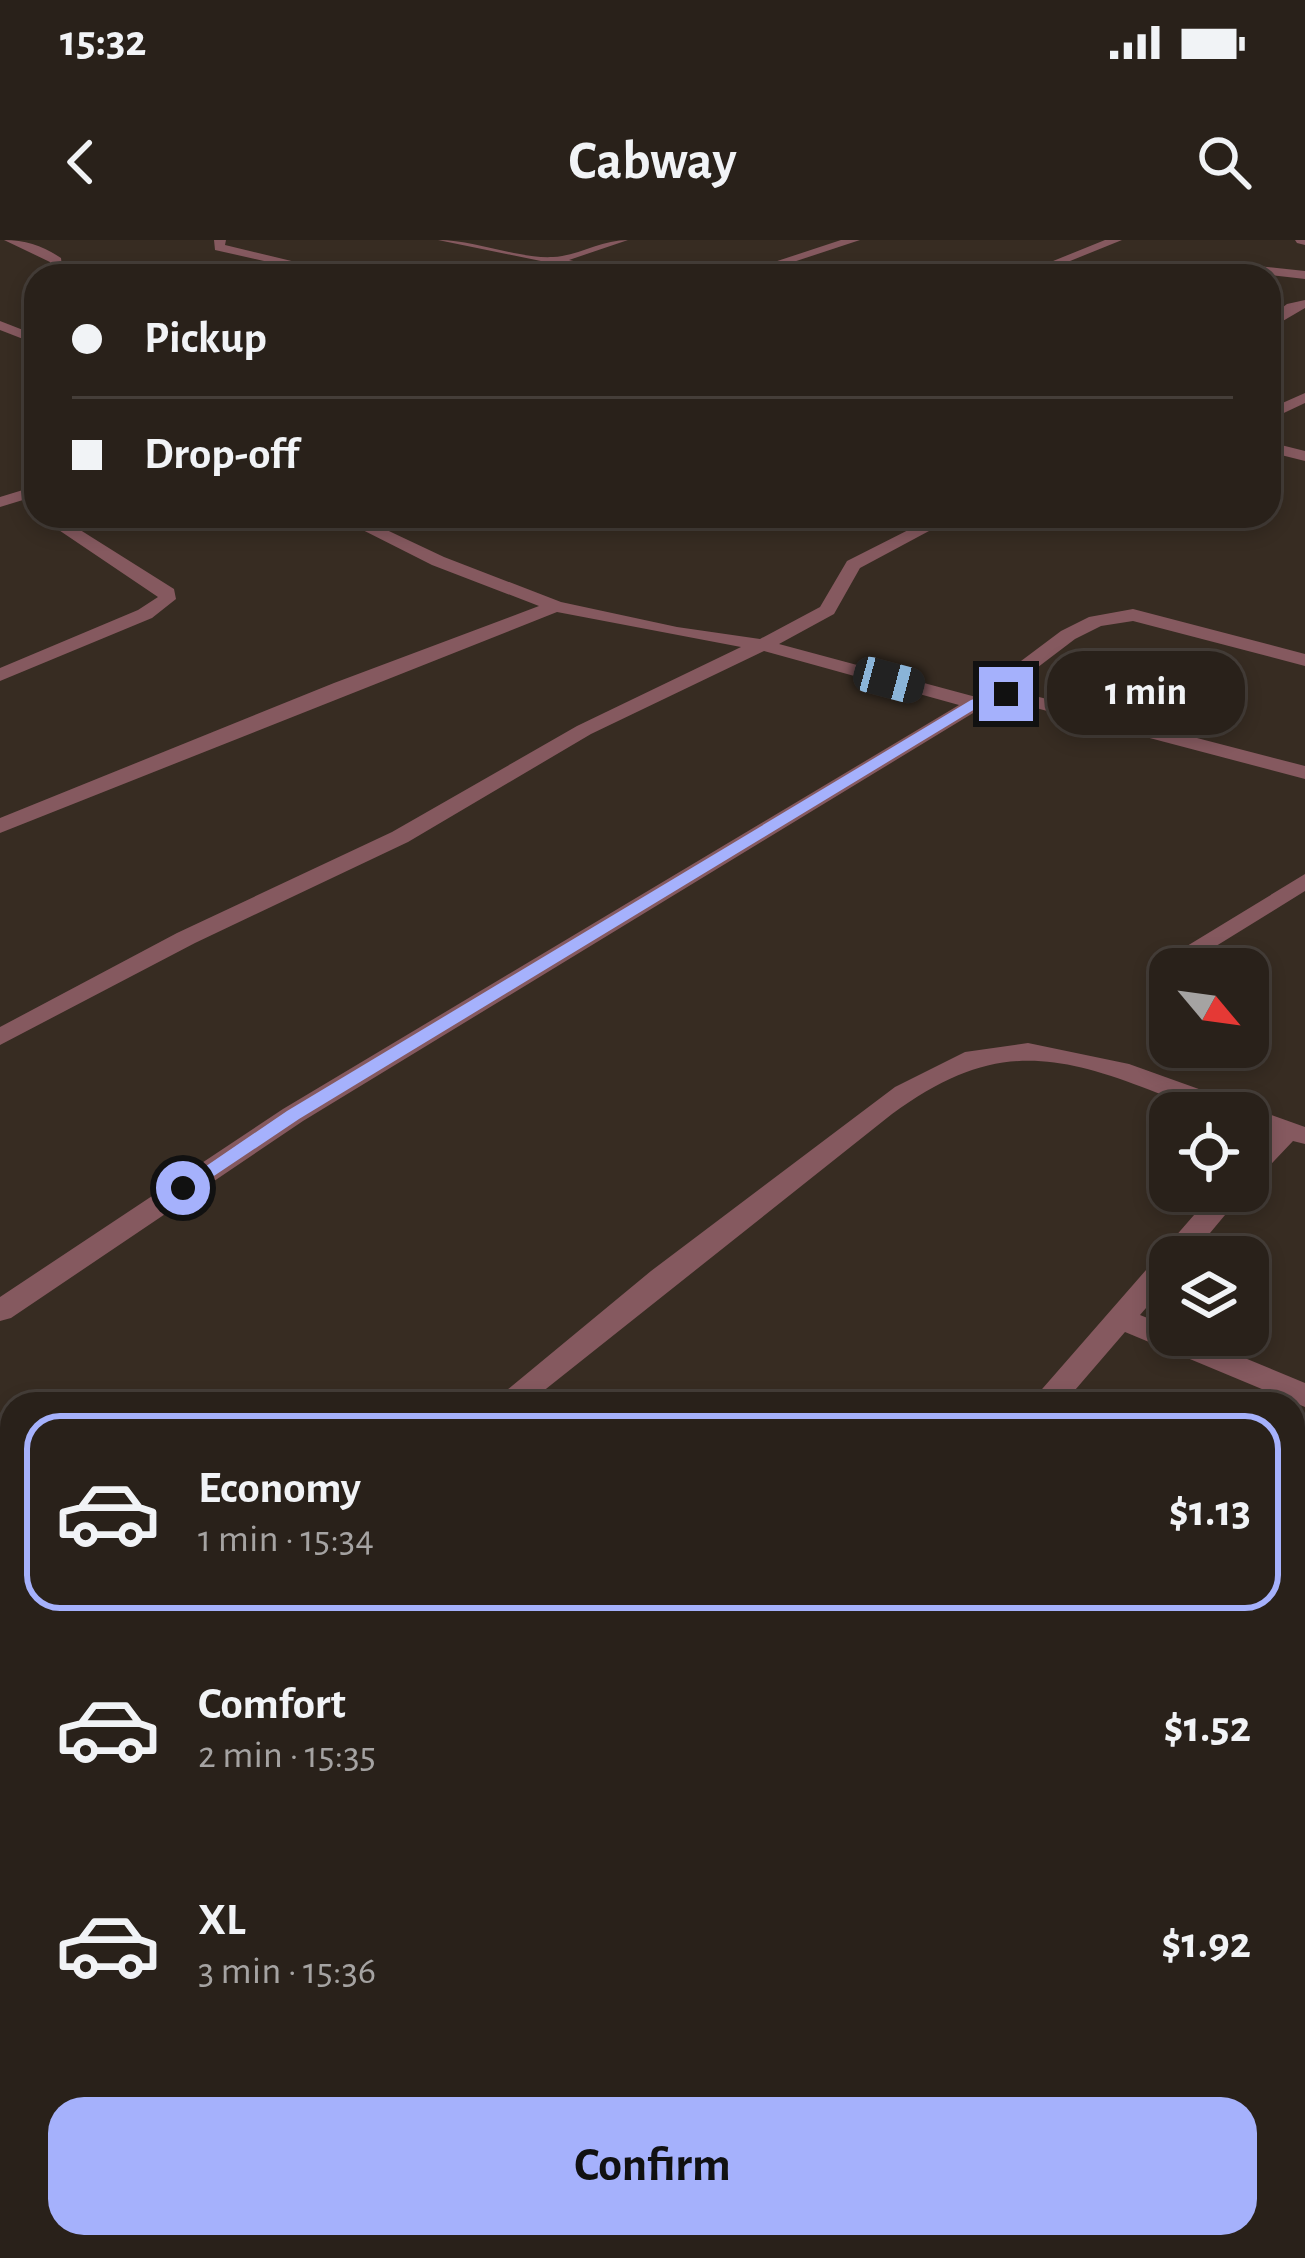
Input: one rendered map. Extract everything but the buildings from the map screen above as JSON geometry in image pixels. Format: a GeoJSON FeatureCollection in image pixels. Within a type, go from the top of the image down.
{"type":"FeatureCollection","features":[{"type":"Feature","properties":{"kind":"street"},"geometry":{"type":"LineString","coordinates":[[10,240],[51,255],[56,264]]}},
{"type":"Feature","properties":{"kind":"street"},"geometry":{"type":"LineString","coordinates":[[220,240],[219,247],[294,264]]}},
{"type":"Feature","properties":{"kind":"street"},"geometry":{"type":"LineString","coordinates":[[443,240],[574,264]]}},
{"type":"Feature","properties":{"kind":"street"},"geometry":{"type":"LineString","coordinates":[[554,260],[622,240]]}},
{"type":"Feature","properties":{"kind":"street"},"geometry":{"type":"LineString","coordinates":[[781,264],[854,240]]}},
{"type":"Feature","properties":{"kind":"street"},"geometry":{"type":"LineString","coordinates":[[1053,264],[1116,240]]}},
{"type":"Feature","properties":{"kind":"street"},"geometry":{"type":"LineString","coordinates":[[0,324],[18,317]]}},
{"type":"Feature","properties":{"kind":"street"},"geometry":{"type":"LineString","coordinates":[[0,675],[145,614],[167,599],[168,593],[65,528]]}},
{"type":"Feature","properties":{"kind":"street"},"geometry":{"type":"LineString","coordinates":[[369,528],[438,561],[556,606],[677,633],[758,644],[976,703]]}},
{"type":"Feature","properties":{"kind":"street"},"geometry":{"type":"LineString","coordinates":[[0,1037],[186,938],[400,837],[584,730],[827,610],[853,565],[926,528]]}},
{"type":"Feature","properties":{"kind":"street"},"geometry":{"type":"LineString","coordinates":[[0,826],[341,687],[556,606]]}},
{"type":"Feature","properties":{"kind":"street"},"geometry":{"type":"LineString","coordinates":[[1006,694],[1012,677],[1068,635],[1096,621],[1133,615],[1305,660]]}},
{"type":"Feature","properties":{"kind":"street"},"geometry":{"type":"LineString","coordinates":[[0,1311],[293,1115],[976,703],[1006,694],[1305,773]]}},
{"type":"Feature","properties":{"kind":"street"},"geometry":{"type":"LineString","coordinates":[[1199,946],[1305,881]]}},
{"type":"Feature","properties":{"kind":"street"},"geometry":{"type":"LineString","coordinates":[[521,1392],[742,1213],[912,1088],[962,1060],[1003,1051],[1045,1053],[1174,1092]]}},
{"type":"Feature","properties":{"kind":"street"},"geometry":{"type":"LineString","coordinates":[[1269,1155],[1296,1134]]}},
{"type":"Feature","properties":{"kind":"street"},"geometry":{"type":"LineString","coordinates":[[1056,1392],[1212,1212]]}},
{"type":"Feature","properties":{"kind":"street"},"geometry":{"type":"LineString","coordinates":[[1118,1318],[1295,1392]]}},
{"type":"Feature","properties":{"kind":"route"},"geometry":{"type":"LineString","coordinates":[[183,1188],[293,1115],[976,703],[1006,694]]}}]}
